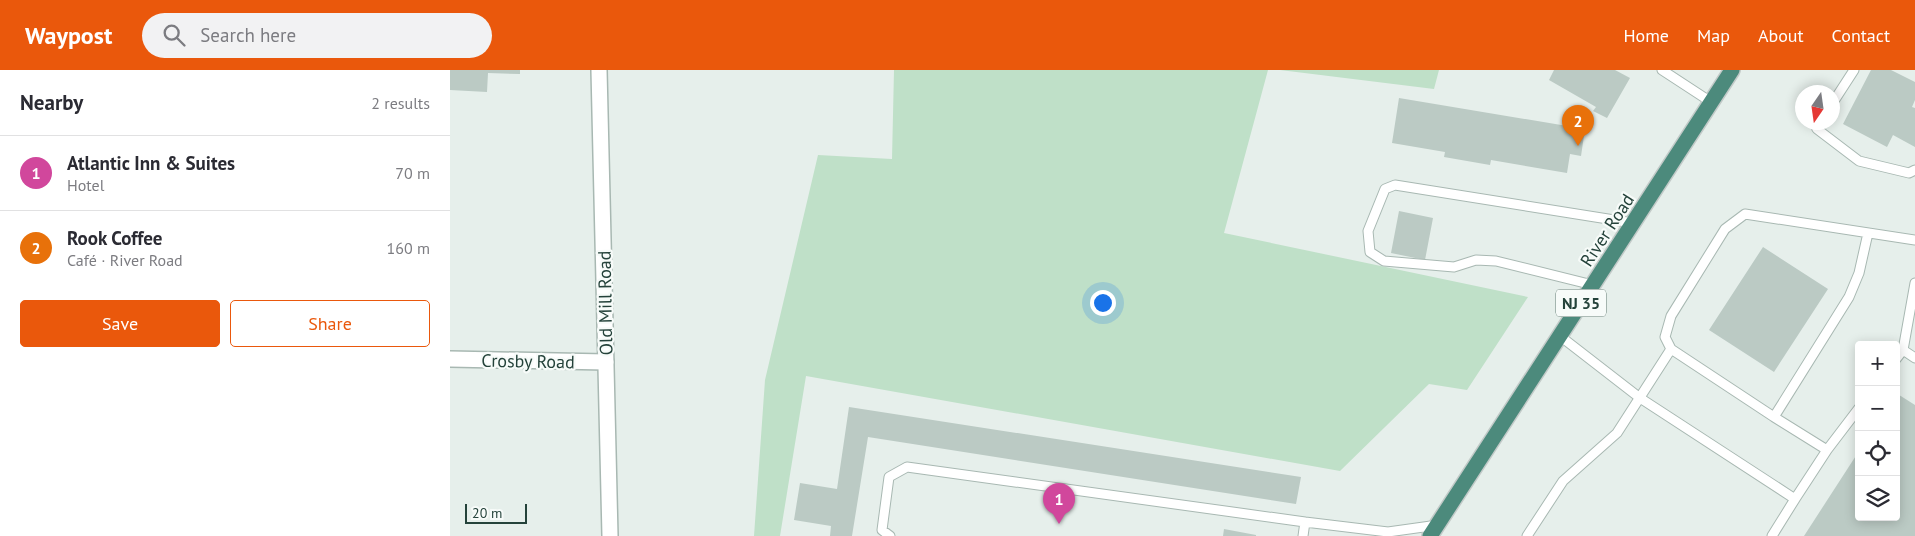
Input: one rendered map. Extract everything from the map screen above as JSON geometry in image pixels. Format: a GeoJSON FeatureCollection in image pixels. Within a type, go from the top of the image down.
{"type":"FeatureCollection","features":[{"type":"Feature","properties":{"kind":"highway","name":"River Road"},"geometry":{"type":"LineString","coordinates":[[1434,530],[1732,70]]}},
{"type":"Feature","properties":{"kind":"street","name":"Old Mill Road"},"geometry":{"type":"LineString","coordinates":[[600,70],[610,536]]}},
{"type":"Feature","properties":{"kind":"street","name":"Crosby Road"},"geometry":{"type":"LineString","coordinates":[[450,359],[606,362]]}},
{"type":"Feature","properties":{"kind":"lane"},"geometry":{"type":"LineString","coordinates":[[1662,70],[1711,102]]}},
{"type":"Feature","properties":{"kind":"lane"},"geometry":{"type":"LineString","coordinates":[[1840,92],[1854,70]]}},
{"type":"Feature","properties":{"kind":"lane"},"geometry":{"type":"LineString","coordinates":[[1818,130],[1860,161],[1909,173],[1915,170]]}},
{"type":"Feature","properties":{"kind":"lane"},"geometry":{"type":"LineString","coordinates":[[1593,285],[1496,261],[1476,260],[1454,267],[1384,261],[1370,252],[1368,231],[1384,189],[1395,185],[1634,223]]}},
{"type":"Feature","properties":{"kind":"lane"},"geometry":{"type":"LineString","coordinates":[[1827,450],[1670,349],[1664,337],[1671,316],[1725,229],[1745,214],[1915,240]]}},
{"type":"Feature","properties":{"kind":"lane"},"geometry":{"type":"LineString","coordinates":[[1774,417],[1849,297],[1859,273],[1868,233]]}},
{"type":"Feature","properties":{"kind":"lane"},"geometry":{"type":"LineString","coordinates":[[1900,353],[1903,350],[1915,283]]}},
{"type":"Feature","properties":{"kind":"lane"},"geometry":{"type":"LineString","coordinates":[[1560,336],[1640,398],[1795,499]]}},
{"type":"Feature","properties":{"kind":"lane"},"geometry":{"type":"LineString","coordinates":[[1527,536],[1563,480],[1617,433],[1670,349]]}},
{"type":"Feature","properties":{"kind":"lane"},"geometry":{"type":"LineString","coordinates":[[1903,350],[1915,358]]}},
{"type":"Feature","properties":{"kind":"lane"},"geometry":{"type":"LineString","coordinates":[[1772,536],[1827,450],[1855,413]]}},
{"type":"Feature","properties":{"kind":"lane"},"geometry":{"type":"LineString","coordinates":[[890,536],[882,530],[890,477],[907,467],[1388,532],[1434,530]]}},
{"type":"Feature","properties":{"kind":"lane"},"geometry":{"type":"LineString","coordinates":[[1303,536],[1305,522]]}},
{"type":"Feature","properties":{"kind":"green space"},"geometry":{"type":"Polygon","coordinates":[[[894,70],[1268,70],[1224,233],[1528,297],[1467,390],[1429,384],[1340,471],[806,376],[780,536],[754,536],[765,380],[818,155],[892,159],[894,70]]]}},
{"type":"Feature","properties":{"kind":"green space"},"geometry":{"type":"Polygon","coordinates":[[[1280,70],[1439,70],[1434,89],[1280,70]]]}},
{"type":"Feature","properties":{"kind":"building"},"geometry":{"type":"Polygon","coordinates":[[[450,70],[520,70],[520,74],[488,73],[487,92],[450,90],[450,70]]]}},
{"type":"Feature","properties":{"kind":"building"},"geometry":{"type":"Polygon","coordinates":[[[1554,70],[1615,70],[1630,78],[1607,118],[1593,111],[1596,107],[1549,80],[1554,70]]]}},
{"type":"Feature","properties":{"kind":"building"},"geometry":{"type":"Polygon","coordinates":[[[1871,70],[1891,70],[1915,82],[1915,100],[1912,107],[1915,108],[1915,147],[1893,135],[1887,147],[1843,124],[1871,70]]]}},
{"type":"Feature","properties":{"kind":"building"},"geometry":{"type":"Polygon","coordinates":[[[1399,98],[1585,129],[1581,156],[1570,154],[1567,173],[1491,160],[1490,165],[1444,157],[1445,152],[1392,143],[1399,98]]]}},
{"type":"Feature","properties":{"kind":"building"},"geometry":{"type":"Polygon","coordinates":[[[1399,211],[1433,218],[1425,260],[1391,253],[1399,211]]]}},
{"type":"Feature","properties":{"kind":"building"},"geometry":{"type":"Polygon","coordinates":[[[1763,247],[1828,289],[1774,372],[1709,330],[1763,247]]]}},
{"type":"Feature","properties":{"kind":"building"},"geometry":{"type":"Polygon","coordinates":[[[1900,396],[1915,405],[1915,536],[1804,536],[1855,457],[1855,521],[1900,521],[1900,396]]]}},
{"type":"Feature","properties":{"kind":"building"},"geometry":{"type":"Polygon","coordinates":[[[849,407],[1301,477],[1296,504],[868,437],[852,536],[830,536],[831,526],[794,520],[800,483],[837,489],[849,407]]]}},
{"type":"Feature","properties":{"kind":"building"},"geometry":{"type":"Polygon","coordinates":[[[1224,529],[1256,535],[1256,536],[1223,536],[1224,529]]]}},
{"type":"Feature","properties":{"kind":"place","name":"Rook Coffee"},"geometry":{"type":"Point","coordinates":[1578,146]}},
{"type":"Feature","properties":{"kind":"place","name":"Atlantic Inn & Suites"},"geometry":{"type":"Point","coordinates":[1059,524]}}]}
